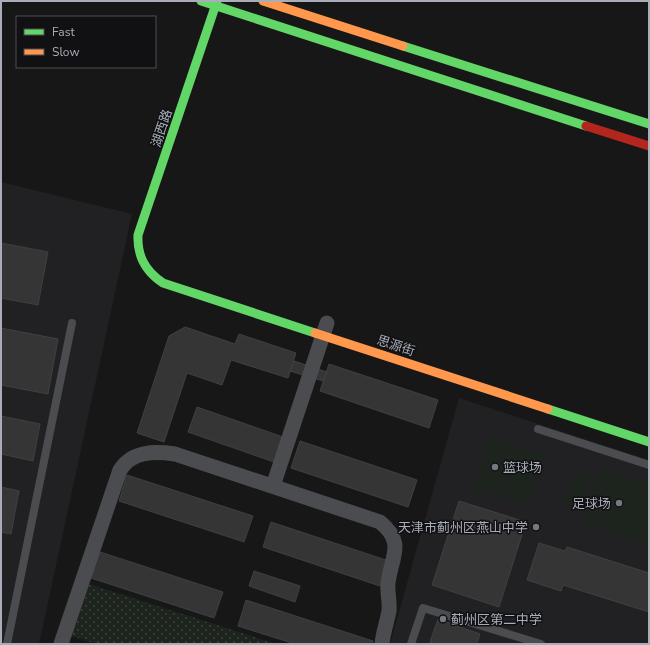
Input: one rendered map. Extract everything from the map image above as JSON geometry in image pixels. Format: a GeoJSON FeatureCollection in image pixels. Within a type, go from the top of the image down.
{"type":"FeatureCollection","features":[{"type":"Feature","properties":{"kind":"main road"},"geometry":{"type":"LineString","coordinates":[[201,1],[216,3],[228,14],[649,146]]}},
{"type":"Feature","properties":{"kind":"main road"},"geometry":{"type":"LineString","coordinates":[[228,14],[232,1]]}},
{"type":"Feature","properties":{"kind":"main road"},"geometry":{"type":"LineString","coordinates":[[263,1],[649,124]]}},
{"type":"Feature","properties":{"kind":"main road","name":"湖西路"},"geometry":{"type":"LineString","coordinates":[[142,263],[138,253],[138,235],[216,3]]}},
{"type":"Feature","properties":{"kind":"main road","name":"思源街"},"geometry":{"type":"LineString","coordinates":[[142,263],[154,278],[163,283],[326,326],[649,442]]}},
{"type":"Feature","properties":{"kind":"street"},"geometry":{"type":"LineString","coordinates":[[273,486],[326,326]]}},
{"type":"Feature","properties":{"kind":"street"},"geometry":{"type":"LineString","coordinates":[[61,644],[120,470],[124,463],[142,453],[159,452],[175,454],[273,486],[380,522],[391,530],[395,543],[395,554],[388,583],[389,609],[382,644]]}},
{"type":"Feature","properties":{"kind":"lane"},"geometry":{"type":"LineString","coordinates":[[7,644],[72,323]]}},
{"type":"Feature","properties":{"kind":"lane"},"geometry":{"type":"LineString","coordinates":[[538,429],[649,464]]}},
{"type":"Feature","properties":{"kind":"lane"},"geometry":{"type":"LineString","coordinates":[[411,644],[423,608],[541,644]]}},
{"type":"Feature","properties":{"kind":"shaded area"},"geometry":{"type":"Polygon","coordinates":[[[1,182],[132,214],[39,644],[1,644],[1,182]]]}},
{"type":"Feature","properties":{"kind":"shaded area","name":"天津市蓟州区燕山中学"},"geometry":{"type":"Polygon","coordinates":[[[459,398],[649,460],[649,644],[390,644],[459,398]]]}},
{"type":"Feature","properties":{"kind":"shaded area","name":"篮球场"},"geometry":{"type":"Polygon","coordinates":[[[489,436],[517,445],[500,497],[473,489],[489,436]]]}},
{"type":"Feature","properties":{"kind":"shaded area","name":"篮球场"},"geometry":{"type":"Polygon","coordinates":[[[518,446],[545,454],[529,507],[502,498],[518,446]]]}},
{"type":"Feature","properties":{"kind":"shaded area","name":"足球场"},"geometry":{"type":"Polygon","coordinates":[[[600,468],[649,484],[649,543],[583,521],[600,468]]]}},
{"type":"Feature","properties":{"kind":"shaded area"},"geometry":{"type":"Polygon","coordinates":[[[574,471],[591,476],[580,509],[563,503],[574,471]]]}},
{"type":"Feature","properties":{"kind":"shaded area"},"geometry":{"type":"Polygon","coordinates":[[[86,583],[276,644],[96,644],[69,635],[86,583]]]}},
{"type":"Feature","properties":{"kind":"building"},"geometry":{"type":"Polygon","coordinates":[[[1,243],[48,252],[38,305],[1,298],[1,243]]]}},
{"type":"Feature","properties":{"kind":"building"},"geometry":{"type":"Polygon","coordinates":[[[185,327],[235,344],[239,334],[296,353],[288,378],[231,360],[222,385],[187,373],[164,442],[137,433],[169,336],[185,327]]]}},
{"type":"Feature","properties":{"kind":"building"},"geometry":{"type":"Polygon","coordinates":[[[1,328],[58,339],[48,394],[1,385],[1,328]]]}},
{"type":"Feature","properties":{"kind":"building"},"geometry":{"type":"Polygon","coordinates":[[[294,361],[327,372],[323,381],[290,371],[294,361]]]}},
{"type":"Feature","properties":{"kind":"building"},"geometry":{"type":"Polygon","coordinates":[[[329,364],[438,400],[429,428],[320,391],[329,364]]]}},
{"type":"Feature","properties":{"kind":"building"},"geometry":{"type":"Polygon","coordinates":[[[197,407],[283,437],[274,462],[188,432],[197,407]]]}},
{"type":"Feature","properties":{"kind":"building"},"geometry":{"type":"Polygon","coordinates":[[[1,416],[40,424],[33,461],[1,454],[1,416]]]}},
{"type":"Feature","properties":{"kind":"building"},"geometry":{"type":"Polygon","coordinates":[[[300,441],[417,480],[408,507],[291,468],[300,441]]]}},
{"type":"Feature","properties":{"kind":"building"},"geometry":{"type":"Polygon","coordinates":[[[127,475],[253,516],[244,542],[119,501],[127,475]]]}},
{"type":"Feature","properties":{"kind":"building"},"geometry":{"type":"Polygon","coordinates":[[[1,487],[19,491],[11,534],[1,532],[1,487]]]}},
{"type":"Feature","properties":{"kind":"building"},"geometry":{"type":"Polygon","coordinates":[[[459,501],[526,522],[499,607],[432,585],[459,501]]]}},
{"type":"Feature","properties":{"kind":"building"},"geometry":{"type":"Polygon","coordinates":[[[271,522],[389,561],[380,586],[263,547],[271,522]]]}},
{"type":"Feature","properties":{"kind":"building"},"geometry":{"type":"Polygon","coordinates":[[[539,543],[565,551],[567,547],[649,573],[649,612],[563,585],[561,591],[527,580],[539,543]]]}},
{"type":"Feature","properties":{"kind":"building"},"geometry":{"type":"Polygon","coordinates":[[[100,552],[223,592],[214,618],[91,578],[100,552]]]}},
{"type":"Feature","properties":{"kind":"building"},"geometry":{"type":"Polygon","coordinates":[[[254,571],[300,586],[295,602],[249,586],[254,571]]]}},
{"type":"Feature","properties":{"kind":"building"},"geometry":{"type":"Polygon","coordinates":[[[246,600],[373,641],[372,644],[295,644],[238,626],[246,600]]]}},
{"type":"Feature","properties":{"kind":"building"},"geometry":{"type":"Polygon","coordinates":[[[438,619],[480,634],[477,644],[436,644],[430,642],[438,619]]]}},
{"type":"Feature","properties":{"kind":"traffic: fast"},"geometry":{"type":"LineString","coordinates":[[201,1],[586,126]]}},
{"type":"Feature","properties":{"kind":"traffic: fast"},"geometry":{"type":"LineString","coordinates":[[217,1],[138,235],[139,250],[143,262],[147,268],[163,283],[315,333]]}},
{"type":"Feature","properties":{"kind":"traffic: fast"},"geometry":{"type":"LineString","coordinates":[[403,46],[649,124]]}},
{"type":"Feature","properties":{"kind":"traffic: fast"},"geometry":{"type":"LineString","coordinates":[[548,409],[649,442]]}},
{"type":"Feature","properties":{"kind":"traffic: slow"},"geometry":{"type":"LineString","coordinates":[[263,1],[403,46]]}},
{"type":"Feature","properties":{"kind":"traffic: slow"},"geometry":{"type":"LineString","coordinates":[[315,333],[548,409]]}},
{"type":"Feature","properties":{"kind":"traffic: jam"},"geometry":{"type":"LineString","coordinates":[[586,126],[649,146]]}},
{"type":"Feature","properties":{"kind":"place","name":"篮球场"},"geometry":{"type":"Point","coordinates":[495,467]}},
{"type":"Feature","properties":{"kind":"place","name":"足球场"},"geometry":{"type":"Point","coordinates":[619,503]}},
{"type":"Feature","properties":{"kind":"place","name":"天津市蓟州区燕山中学"},"geometry":{"type":"Point","coordinates":[536,527]}},
{"type":"Feature","properties":{"kind":"place","name":"蓟州区第二中学"},"geometry":{"type":"Point","coordinates":[443,619]}}]}
